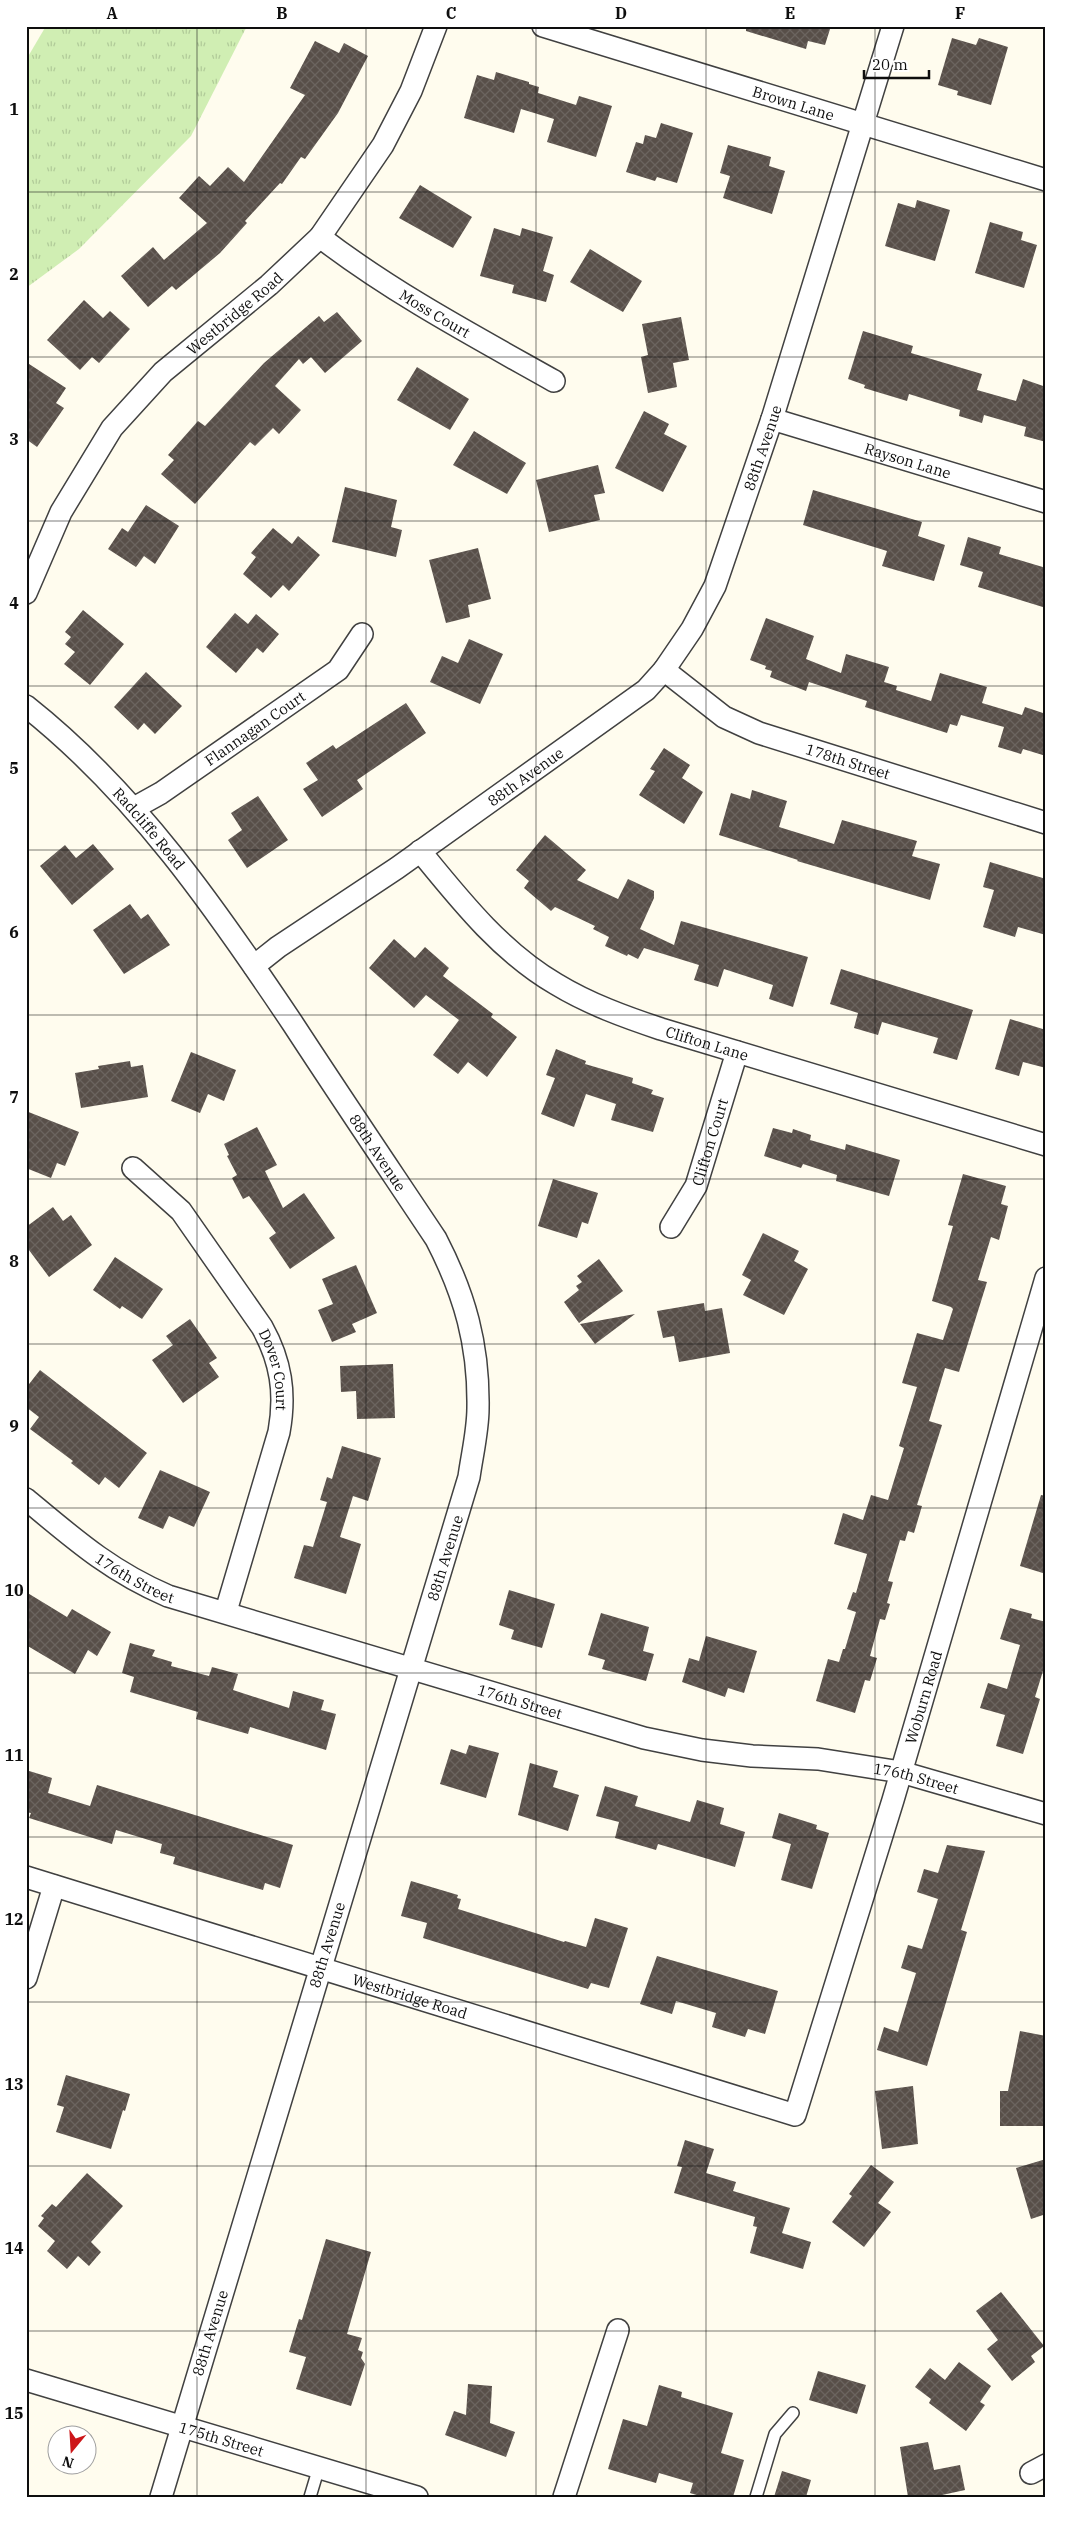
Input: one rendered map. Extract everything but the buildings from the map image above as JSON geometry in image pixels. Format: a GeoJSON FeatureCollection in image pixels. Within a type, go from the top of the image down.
{"type":"FeatureCollection","features":[{"type":"Feature","properties":{"kind":"street","name":"Westbridge Road"},"geometry":{"type":"LineString","coordinates":[[26,593],[62,512],[112,428],[163,372],[269,285],[320,237],[383,145],[411,91],[436,26]]}},
{"type":"Feature","properties":{"kind":"street","name":"Brown Lane"},"geometry":{"type":"LineString","coordinates":[[543,26],[1046,180]]}},
{"type":"Feature","properties":{"kind":"street","name":"88th Avenue"},"geometry":{"type":"LineString","coordinates":[[161,2497],[469,1477],[478,1410],[476,1364],[468,1312],[453,1272],[436,1238],[254,966],[278,947],[420,851],[646,690],[664,670],[692,629],[715,586],[772,418],[893,26]]}},
{"type":"Feature","properties":{"kind":"street","name":"Moss Court"},"geometry":{"type":"LineString","coordinates":[[320,237],[358,266],[431,313],[554,381]]}},
{"type":"Feature","properties":{"kind":"street","name":"Rayson Lane"},"geometry":{"type":"LineString","coordinates":[[772,418],[1046,502]]}},
{"type":"Feature","properties":{"kind":"street","name":"Flannagan Court"},"geometry":{"type":"LineString","coordinates":[[134,808],[162,793],[338,670],[362,634]]}},
{"type":"Feature","properties":{"kind":"street","name":"178th Street"},"geometry":{"type":"LineString","coordinates":[[664,670],[724,718],[759,733],[1046,823]]}},
{"type":"Feature","properties":{"kind":"street","name":"Radcliffe Road"},"geometry":{"type":"LineString","coordinates":[[26,706],[94,765],[134,808],[188,876],[254,966]]}},
{"type":"Feature","properties":{"kind":"street","name":"Clifton Lane"},"geometry":{"type":"LineString","coordinates":[[420,851],[475,916],[498,939],[555,984],[627,1018],[1046,1145]]}},
{"type":"Feature","properties":{"kind":"street","name":"Clifton Court"},"geometry":{"type":"LineString","coordinates":[[671,1227],[696,1186],[737,1052]]}},
{"type":"Feature","properties":{"kind":"street","name":"Dover Court"},"geometry":{"type":"LineString","coordinates":[[133,1168],[180,1211],[262,1327],[271,1343],[281,1374],[283,1403],[279,1432],[226,1612]]}},
{"type":"Feature","properties":{"kind":"street","name":"Woburn Road"},"geometry":{"type":"LineString","coordinates":[[795,2114],[901,1772],[1046,1278]]}},
{"type":"Feature","properties":{"kind":"street","name":"176th Street"},"geometry":{"type":"LineString","coordinates":[[26,1499],[83,1547],[138,1583],[168,1596],[226,1612],[411,1670],[672,1745],[752,1756],[818,1759],[901,1772],[1046,1814]]}},
{"type":"Feature","properties":{"kind":"street","name":"Westbridge Road"},"geometry":{"type":"LineString","coordinates":[[26,1877],[795,2114]]}},
{"type":"Feature","properties":{"kind":"street"},"geometry":{"type":"LineString","coordinates":[[26,1978],[54,1886]]}},
{"type":"Feature","properties":{"kind":"street"},"geometry":{"type":"LineString","coordinates":[[564,2497],[618,2330]]}},
{"type":"Feature","properties":{"kind":"street","name":"175th Street"},"geometry":{"type":"LineString","coordinates":[[26,2380],[417,2497]]}},
{"type":"Feature","properties":{"kind":"lane"},"geometry":{"type":"LineString","coordinates":[[756,2497],[775,2434],[792,2414]]}},
{"type":"Feature","properties":{"kind":"lane"},"geometry":{"type":"LineString","coordinates":[[310,2497],[320,2468]]}},
{"type":"Feature","properties":{"kind":"green space"},"geometry":{"type":"Polygon","coordinates":[[[46,26],[247,26],[191,136],[79,249],[26,288],[26,60],[46,26]]]}}]}
